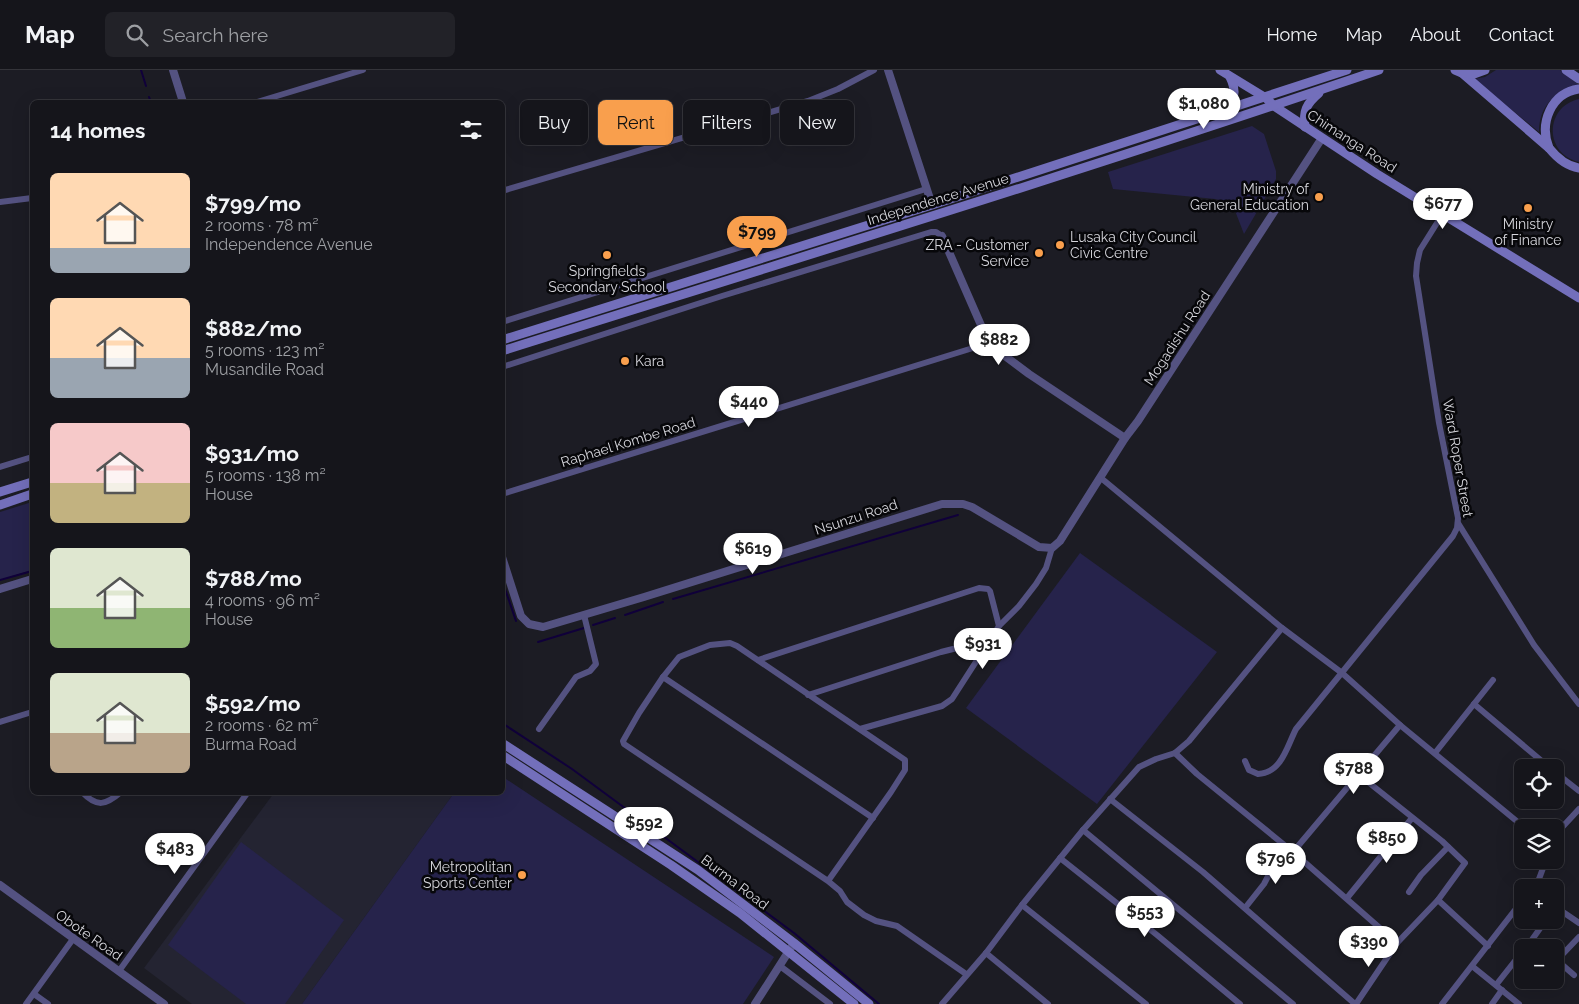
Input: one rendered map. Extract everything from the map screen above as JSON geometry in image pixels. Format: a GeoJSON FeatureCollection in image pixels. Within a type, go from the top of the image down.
{"type":"FeatureCollection","features":[{"type":"Feature","properties":{"kind":"main road","name":"Chimanga Road"},"geometry":{"type":"LineString","coordinates":[[1220,70],[1266,98],[1274,106],[1305,127],[1442,215],[1579,298]]}},
{"type":"Feature","properties":{"kind":"main road","name":"Independence Avenue"},"geometry":{"type":"LineString","coordinates":[[505,339],[932,205],[1223,112],[1347,70]]}},
{"type":"Feature","properties":{"kind":"main road","name":"Independence Avenue"},"geometry":{"type":"LineString","coordinates":[[505,349],[1019,188],[1380,70]]}},
{"type":"Feature","properties":{"kind":"main road"},"geometry":{"type":"LineString","coordinates":[[1459,72],[1474,74],[1485,70]]}},
{"type":"Feature","properties":{"kind":"main road"},"geometry":{"type":"LineString","coordinates":[[1566,70],[1579,79]]}},
{"type":"Feature","properties":{"kind":"main road"},"geometry":{"type":"LineString","coordinates":[[1459,72],[1556,156],[1565,163],[1579,168]]}},
{"type":"Feature","properties":{"kind":"main road"},"geometry":{"type":"LineString","coordinates":[[1223,112],[1235,94],[1230,76]]}},
{"type":"Feature","properties":{"kind":"main road"},"geometry":{"type":"LineString","coordinates":[[1305,127],[1304,116],[1306,107],[1310,101],[1325,89]]}},
{"type":"Feature","properties":{"kind":"main road"},"geometry":{"type":"LineString","coordinates":[[1549,148],[1545,130],[1548,112],[1560,97],[1567,92],[1579,90]]}},
{"type":"Feature","properties":{"kind":"main road"},"geometry":{"type":"LineString","coordinates":[[0,492],[30,483]]}},
{"type":"Feature","properties":{"kind":"main road"},"geometry":{"type":"LineString","coordinates":[[0,505],[30,495]]}},
{"type":"Feature","properties":{"kind":"main road","name":"Burma Road"},"geometry":{"type":"LineString","coordinates":[[505,744],[698,870],[794,943],[869,1004]]}},
{"type":"Feature","properties":{"kind":"main road","name":"Burma Road"},"geometry":{"type":"LineString","coordinates":[[505,757],[671,865],[740,913],[854,1004]]}},
{"type":"Feature","properties":{"kind":"street"},"geometry":{"type":"LineString","coordinates":[[173,70],[181,100]]}},
{"type":"Feature","properties":{"kind":"street"},"geometry":{"type":"LineString","coordinates":[[264,100],[363,70]]}},
{"type":"Feature","properties":{"kind":"street"},"geometry":{"type":"LineString","coordinates":[[505,190],[808,102],[874,70]]}},
{"type":"Feature","properties":{"kind":"street"},"geometry":{"type":"LineString","coordinates":[[888,70],[932,205]]}},
{"type":"Feature","properties":{"kind":"street","name":"Mogadishu Road"},"geometry":{"type":"LineString","coordinates":[[1052,548],[1060,541],[1125,438],[1138,421],[1322,138]]}},
{"type":"Feature","properties":{"kind":"street"},"geometry":{"type":"LineString","coordinates":[[505,321],[926,189]]}},
{"type":"Feature","properties":{"kind":"street"},"geometry":{"type":"LineString","coordinates":[[0,202],[30,198]]}},
{"type":"Feature","properties":{"kind":"street","name":"Ward Roper Street"},"geometry":{"type":"LineString","coordinates":[[1245,762],[1249,770],[1258,774],[1267,772],[1277,764],[1287,750],[1296,729],[1453,536],[1458,523],[1439,423],[1416,269],[1420,250],[1442,215]]}},
{"type":"Feature","properties":{"kind":"street"},"geometry":{"type":"LineString","coordinates":[[505,366],[732,293],[930,232],[936,232],[942,236],[989,343],[1029,374],[1125,438]]}},
{"type":"Feature","properties":{"kind":"street","name":"Raphael Kombe Road"},"geometry":{"type":"LineString","coordinates":[[505,493],[989,343]]}},
{"type":"Feature","properties":{"kind":"street"},"geometry":{"type":"LineString","coordinates":[[0,467],[30,458]]}},
{"type":"Feature","properties":{"kind":"street"},"geometry":{"type":"LineString","coordinates":[[1101,478],[1282,628],[1342,673],[1400,725],[1514,819]]}},
{"type":"Feature","properties":{"kind":"street","name":"Nsunzu Road"},"geometry":{"type":"LineString","coordinates":[[505,566],[524,620],[529,624],[543,627],[942,504],[963,504],[972,507],[1039,547],[1052,548]]}},
{"type":"Feature","properties":{"kind":"street"},"geometry":{"type":"LineString","coordinates":[[1458,523],[1534,645],[1579,704]]}},
{"type":"Feature","properties":{"kind":"street"},"geometry":{"type":"LineString","coordinates":[[860,729],[936,708],[947,703],[957,693],[998,626],[1019,606],[1036,584],[1046,568],[1052,548]]}},
{"type":"Feature","properties":{"kind":"street"},"geometry":{"type":"LineString","coordinates":[[0,589],[30,580]]}},
{"type":"Feature","properties":{"kind":"street"},"geometry":{"type":"LineString","coordinates":[[758,660],[979,588],[990,591],[998,626]]}},
{"type":"Feature","properties":{"kind":"street"},"geometry":{"type":"LineString","coordinates":[[539,729],[576,677],[590,671],[596,664],[584,615]]}},
{"type":"Feature","properties":{"kind":"street"},"geometry":{"type":"LineString","coordinates":[[942,1004],[986,953],[1083,830],[1139,767],[1156,759],[1175,754],[1198,732],[1282,628]]}},
{"type":"Feature","properties":{"kind":"street"},"geometry":{"type":"LineString","coordinates":[[808,695],[941,652],[989,640]]}},
{"type":"Feature","properties":{"kind":"street"},"geometry":{"type":"LineString","coordinates":[[828,881],[905,770],[906,762],[758,660],[730,644],[710,646],[679,657],[639,713],[623,741],[624,744],[828,881],[840,891],[847,902],[864,915],[876,921],[897,926],[966,974]]}},
{"type":"Feature","properties":{"kind":"street"},"geometry":{"type":"LineString","coordinates":[[663,677],[873,818]]}},
{"type":"Feature","properties":{"kind":"street"},"geometry":{"type":"LineString","coordinates":[[1435,753],[1493,680]]}},
{"type":"Feature","properties":{"kind":"street"},"geometry":{"type":"LineString","coordinates":[[1474,704],[1539,759]]}},
{"type":"Feature","properties":{"kind":"street"},"geometry":{"type":"LineString","coordinates":[[0,722],[30,713]]}},
{"type":"Feature","properties":{"kind":"street"},"geometry":{"type":"LineString","coordinates":[[1293,852],[1400,725]]}},
{"type":"Feature","properties":{"kind":"street"},"geometry":{"type":"LineString","coordinates":[[1175,754],[1293,852],[1397,943]]}},
{"type":"Feature","properties":{"kind":"street"},"geometry":{"type":"LineString","coordinates":[[1110,800],[1203,872],[1355,1004],[1397,943],[1438,900],[1465,863],[1448,846],[1358,774]]}},
{"type":"Feature","properties":{"kind":"street"},"geometry":{"type":"LineString","coordinates":[[1564,780],[1579,792]]}},
{"type":"Feature","properties":{"kind":"street"},"geometry":{"type":"LineString","coordinates":[[86,795],[100,804],[107,802],[117,795]]}},
{"type":"Feature","properties":{"kind":"street"},"geometry":{"type":"LineString","coordinates":[[119,971],[246,795]]}},
{"type":"Feature","properties":{"kind":"street"},"geometry":{"type":"LineString","coordinates":[[1564,825],[1579,808]]}},
{"type":"Feature","properties":{"kind":"street"},"geometry":{"type":"LineString","coordinates":[[1347,898],[1412,818]]}},
{"type":"Feature","properties":{"kind":"street"},"geometry":{"type":"LineString","coordinates":[[1083,830],[1294,1004]]}},
{"type":"Feature","properties":{"kind":"street"},"geometry":{"type":"LineString","coordinates":[[1245,908],[1264,884],[1284,846]]}},
{"type":"Feature","properties":{"kind":"street"},"geometry":{"type":"LineString","coordinates":[[1409,892],[1421,875],[1448,846]]}},
{"type":"Feature","properties":{"kind":"street"},"geometry":{"type":"LineString","coordinates":[[1060,858],[1240,1004]]}},
{"type":"Feature","properties":{"kind":"street","name":"Obote Road"},"geometry":{"type":"LineString","coordinates":[[0,885],[164,1004]]}},
{"type":"Feature","properties":{"kind":"street"},"geometry":{"type":"LineString","coordinates":[[1438,900],[1488,946]]}},
{"type":"Feature","properties":{"kind":"street"},"geometry":{"type":"LineString","coordinates":[[1022,905],[1146,1004]]}},
{"type":"Feature","properties":{"kind":"street"},"geometry":{"type":"LineString","coordinates":[[1442,1004],[1514,912]]}},
{"type":"Feature","properties":{"kind":"street"},"geometry":{"type":"LineString","coordinates":[[1564,913],[1579,923]]}},
{"type":"Feature","properties":{"kind":"street"},"geometry":{"type":"LineString","coordinates":[[1574,975],[1559,962],[1559,958],[1579,937]]}},
{"type":"Feature","properties":{"kind":"street"},"geometry":{"type":"LineString","coordinates":[[26,1004],[73,939]]}},
{"type":"Feature","properties":{"kind":"street"},"geometry":{"type":"LineString","coordinates":[[755,1004],[794,943]]}},
{"type":"Feature","properties":{"kind":"street"},"geometry":{"type":"LineString","coordinates":[[986,953],[1048,1004]]}},
{"type":"Feature","properties":{"kind":"street"},"geometry":{"type":"LineString","coordinates":[[1492,1004],[1499,988],[1514,965]]}},
{"type":"Feature","properties":{"kind":"street"},"geometry":{"type":"LineString","coordinates":[[780,966],[830,1004]]}},
{"type":"Feature","properties":{"kind":"street"},"geometry":{"type":"LineString","coordinates":[[1472,966],[1519,1004]]}},
{"type":"Feature","properties":{"kind":"street"},"geometry":{"type":"LineString","coordinates":[[34,994],[48,1004]]}},
{"type":"Feature","properties":{"kind":"shaded area"},"geometry":{"type":"Polygon","coordinates":[[[1496,70],[1560,70],[1579,85],[1563,91],[1550,101],[1542,115],[1539,132],[1474,79],[1485,77],[1496,70]]]}},
{"type":"Feature","properties":{"kind":"shaded area"},"geometry":{"type":"Polygon","coordinates":[[[1579,99],[1579,162],[1559,150],[1554,141],[1553,131],[1554,120],[1559,111],[1579,99]]]}},
{"type":"Feature","properties":{"kind":"shaded area"},"geometry":{"type":"Polygon","coordinates":[[[1252,126],[1264,134],[1276,171],[1276,179],[1244,234],[1232,203],[1215,199],[1113,189],[1108,172],[1252,126]]]}},
{"type":"Feature","properties":{"kind":"shaded area"},"geometry":{"type":"Polygon","coordinates":[[[30,503],[30,571],[0,580],[0,512],[30,503]]]}},
{"type":"Feature","properties":{"kind":"shaded area"},"geometry":{"type":"Polygon","coordinates":[[[1080,553],[1217,652],[1097,804],[966,708],[1080,553]]]}},
{"type":"Feature","properties":{"kind":"shaded area","name":"Metropolitan Sports Center"},"geometry":{"type":"Polygon","coordinates":[[[505,778],[774,957],[743,1004],[302,1004],[453,795],[505,795],[505,778]]]}},
{"type":"Feature","properties":{"kind":"shaded area"},"geometry":{"type":"Polygon","coordinates":[[[273,795],[453,795],[302,1004],[192,1004],[144,968],[273,795]]]}},
{"type":"Feature","properties":{"kind":"shaded area"},"geometry":{"type":"Polygon","coordinates":[[[241,842],[344,920],[285,1004],[246,1004],[168,945],[241,842]]]}},
{"type":"Feature","properties":{"kind":"waterway"},"geometry":{"type":"LineString","coordinates":[[141,70],[146,86]]}},
{"type":"Feature","properties":{"kind":"waterway"},"geometry":{"type":"LineString","coordinates":[[673,599],[958,515]]}},
{"type":"Feature","properties":{"kind":"waterway"},"geometry":{"type":"LineString","coordinates":[[0,580],[30,572]]}},
{"type":"Feature","properties":{"kind":"waterway"},"geometry":{"type":"LineString","coordinates":[[505,589],[516,621]]}},
{"type":"Feature","properties":{"kind":"waterway"},"geometry":{"type":"LineString","coordinates":[[625,615],[663,602]]}},
{"type":"Feature","properties":{"kind":"waterway"},"geometry":{"type":"LineString","coordinates":[[593,625],[615,618]]}},
{"type":"Feature","properties":{"kind":"waterway"},"geometry":{"type":"LineString","coordinates":[[538,642],[584,628]]}},
{"type":"Feature","properties":{"kind":"waterway"},"geometry":{"type":"LineString","coordinates":[[505,725],[572,769],[794,933],[879,1004]]}},
{"type":"Feature","properties":{"kind":"place","name":"Ministry of General Education"},"geometry":{"type":"Point","coordinates":[1319,197]}},
{"type":"Feature","properties":{"kind":"place","name":"Ministry of Finance"},"geometry":{"type":"Point","coordinates":[1528,208]}},
{"type":"Feature","properties":{"kind":"place","name":"Lusaka City Council Civic Centre"},"geometry":{"type":"Point","coordinates":[1060,245]}},
{"type":"Feature","properties":{"kind":"place","name":"ZRA - Customer Service"},"geometry":{"type":"Point","coordinates":[1039,253]}},
{"type":"Feature","properties":{"kind":"place","name":"Springfields Secondary School"},"geometry":{"type":"Point","coordinates":[607,255]}},
{"type":"Feature","properties":{"kind":"place","name":"Kara"},"geometry":{"type":"Point","coordinates":[625,361]}},
{"type":"Feature","properties":{"kind":"place","name":"Metropolitan Sports Center"},"geometry":{"type":"Point","coordinates":[522,875]}}]}
